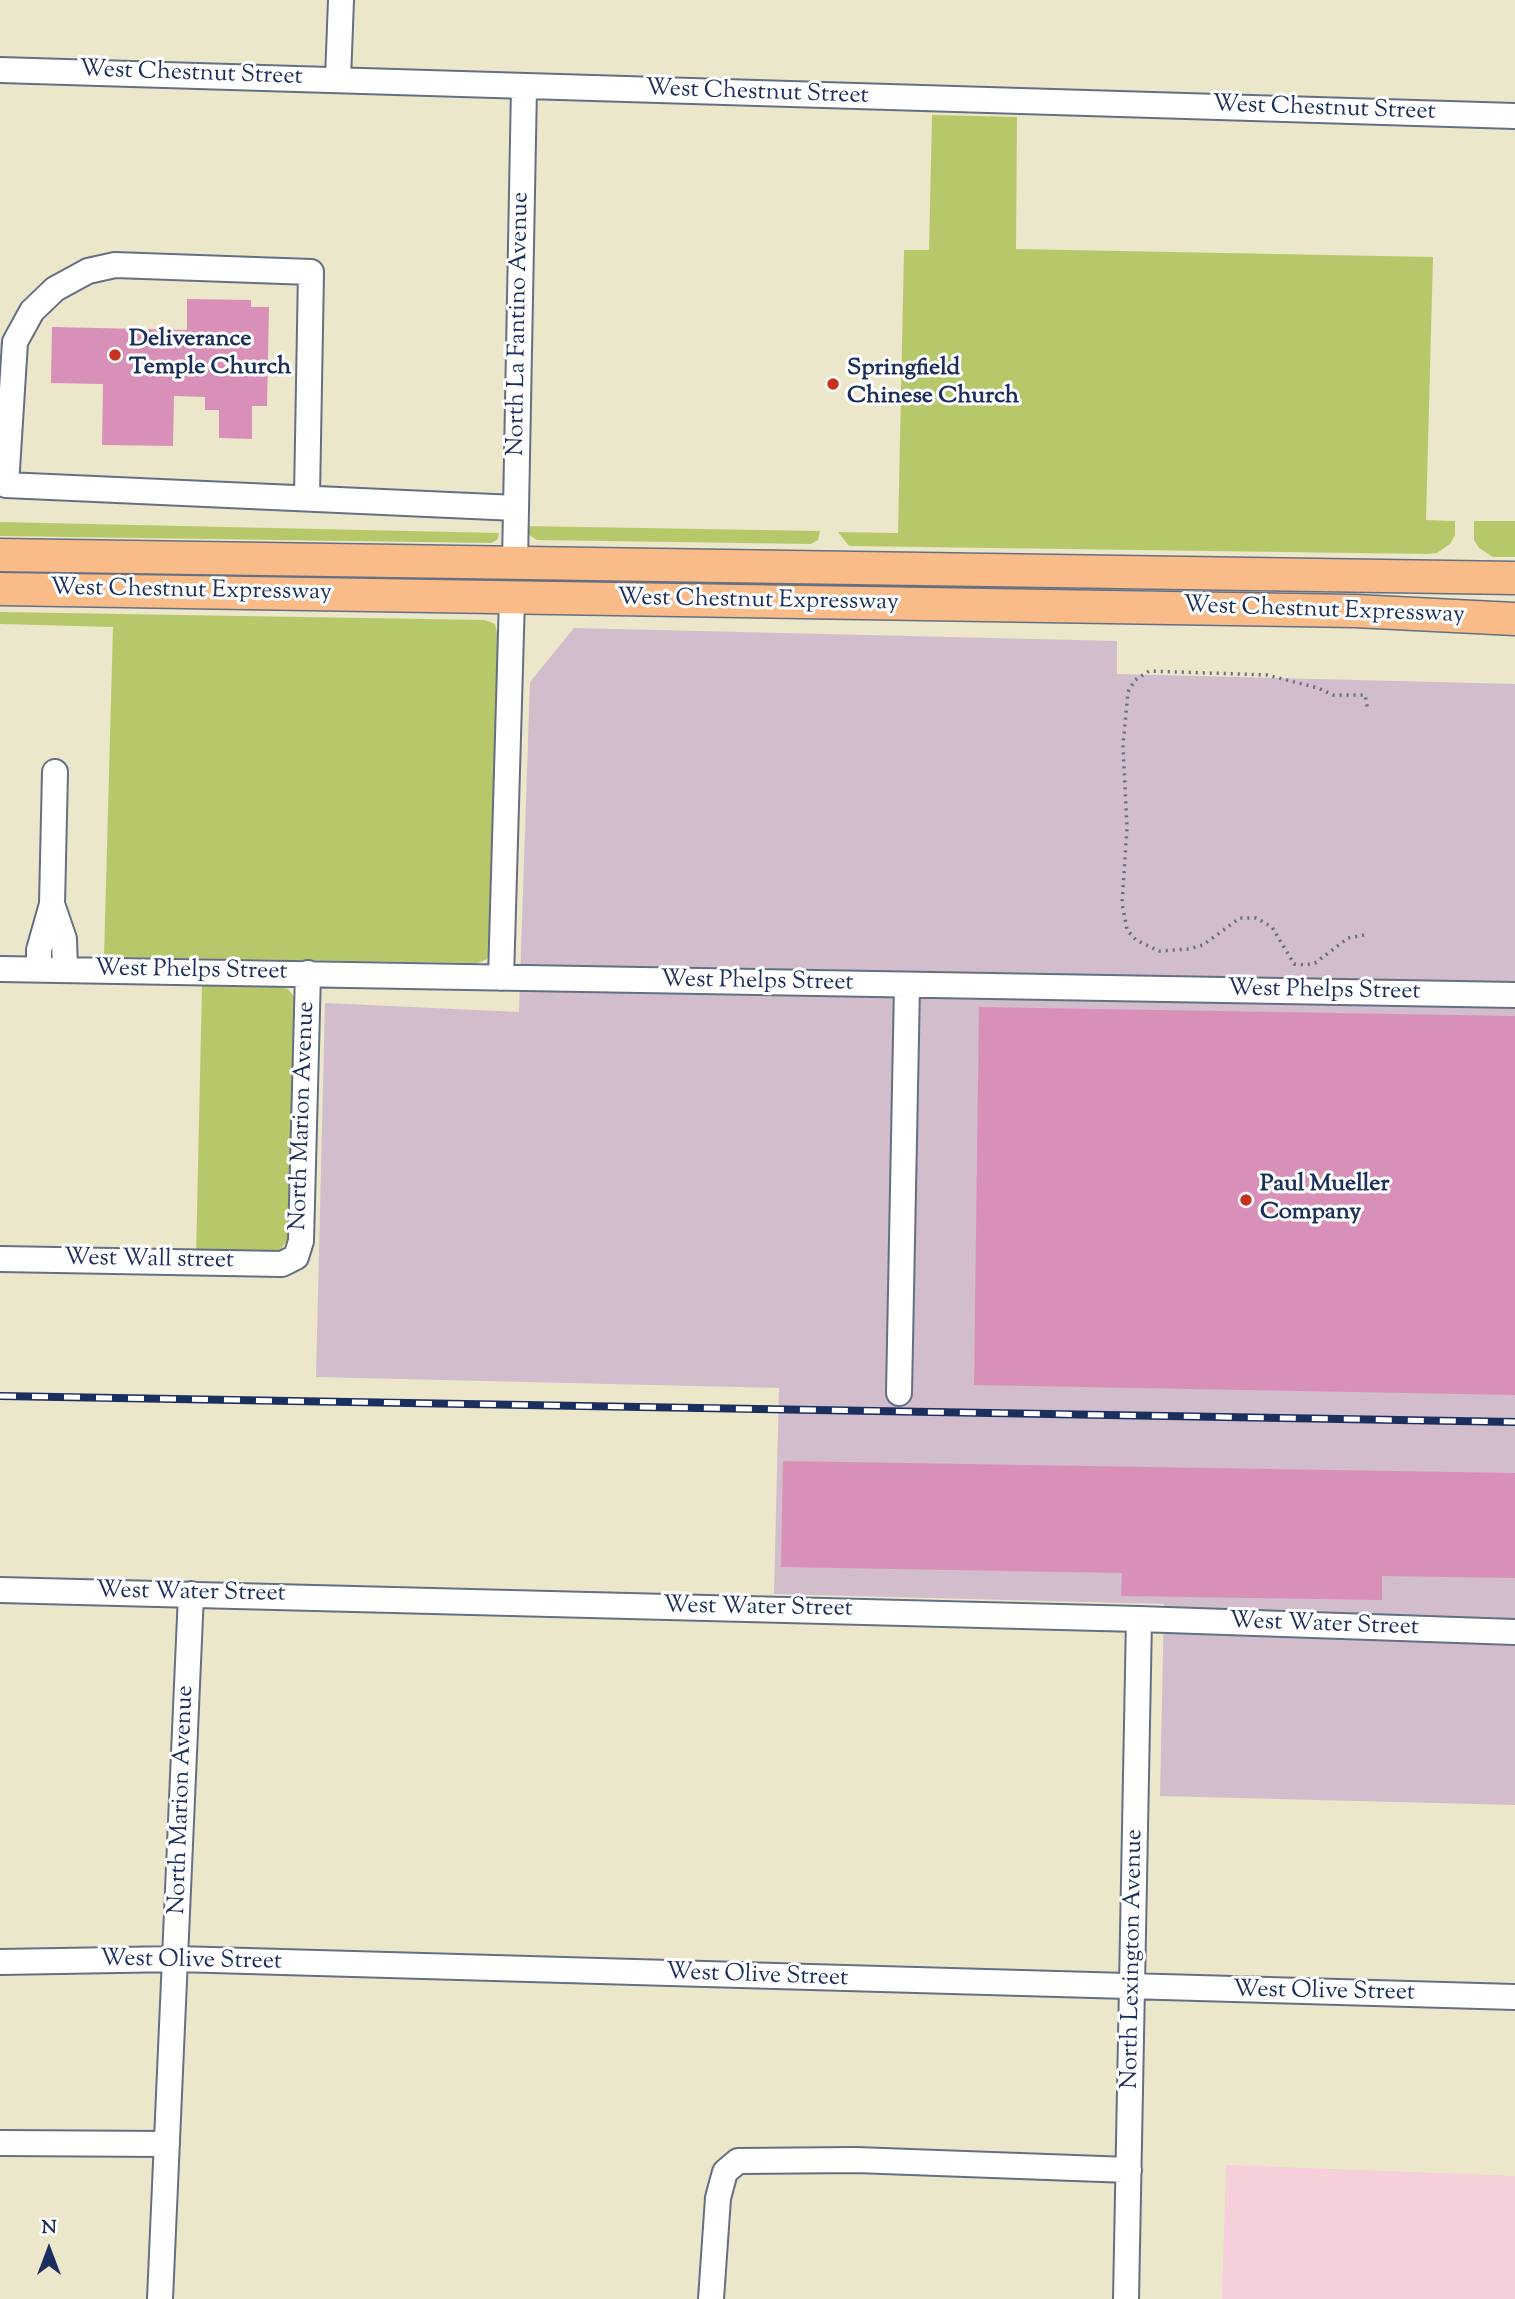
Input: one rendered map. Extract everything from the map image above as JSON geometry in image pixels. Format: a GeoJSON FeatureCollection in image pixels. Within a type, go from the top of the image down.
{"type":"FeatureCollection","features":[{"type":"Feature","properties":{"kind":"main road","name":"West Chestnut Expressway"},"geometry":{"type":"LineString","coordinates":[[0,555],[1515,578]]}},
{"type":"Feature","properties":{"kind":"main road","name":"West Chestnut Expressway"},"geometry":{"type":"LineString","coordinates":[[0,589],[1341,611],[1515,619]]}},
{"type":"Feature","properties":{"kind":"street"},"geometry":{"type":"LineString","coordinates":[[338,79],[341,0]]}},
{"type":"Feature","properties":{"kind":"street","name":"West Chestnut Street"},"geometry":{"type":"LineString","coordinates":[[0,70],[1515,116]]}},
{"type":"Feature","properties":{"kind":"street","name":"North La Fantino Avenue"},"geometry":{"type":"LineString","coordinates":[[515,562],[524,87]]}},
{"type":"Feature","properties":{"kind":"street"},"geometry":{"type":"LineString","coordinates":[[307,496],[311,272],[115,265],[88,271],[55,289],[32,311],[15,342],[6,485],[307,496],[516,508]]}},
{"type":"Feature","properties":{"kind":"street"},"geometry":{"type":"LineString","coordinates":[[501,978],[512,598]]}},
{"type":"Feature","properties":{"kind":"street"},"geometry":{"type":"LineString","coordinates":[[39,969],[39,950],[52,904],[55,772]]}},
{"type":"Feature","properties":{"kind":"street"},"geometry":{"type":"LineString","coordinates":[[52,904],[64,939],[65,970]]}},
{"type":"Feature","properties":{"kind":"street","name":"West Phelps Street"},"geometry":{"type":"LineString","coordinates":[[0,969],[1515,995]]}},
{"type":"Feature","properties":{"kind":"street","name":"North Marion Avenue"},"geometry":{"type":"LineString","coordinates":[[296,1257],[301,1241],[308,974]]}},
{"type":"Feature","properties":{"kind":"street"},"geometry":{"type":"LineString","coordinates":[[899,1393],[907,986]]}},
{"type":"Feature","properties":{"kind":"street","name":"West Wall street"},"geometry":{"type":"LineString","coordinates":[[0,1259],[282,1264],[296,1257]]}},
{"type":"Feature","properties":{"kind":"street","name":"West Water Street"},"geometry":{"type":"LineString","coordinates":[[0,1590],[1139,1619],[1515,1632]]}},
{"type":"Feature","properties":{"kind":"street","name":"North Marion Avenue"},"geometry":{"type":"LineString","coordinates":[[160,2299],[191,1594]]}},
{"type":"Feature","properties":{"kind":"street","name":"North Lexington Avenue"},"geometry":{"type":"LineString","coordinates":[[1126,2299],[1139,1619]]}},
{"type":"Feature","properties":{"kind":"street","name":"West Olive Street"},"geometry":{"type":"LineString","coordinates":[[0,1962],[177,1959],[1515,1997]]}},
{"type":"Feature","properties":{"kind":"street"},"geometry":{"type":"LineString","coordinates":[[0,2143],[167,2144]]}},
{"type":"Feature","properties":{"kind":"street"},"geometry":{"type":"LineString","coordinates":[[711,2299],[718,2198],[725,2172],[738,2161],[856,2160],[1129,2170]]}},
{"type":"Feature","properties":{"kind":"path"},"geometry":{"type":"LineString","coordinates":[[1364,935],[1348,938],[1315,963],[1305,965],[1294,964],[1272,927],[1256,918],[1240,918],[1203,945],[1189,949],[1159,951],[1136,940],[1127,930],[1122,903],[1127,828],[1123,745],[1128,692],[1135,680],[1149,671],[1267,675],[1318,688],[1333,695],[1365,695],[1368,711]]}},
{"type":"Feature","properties":{"kind":"shaded area"},"geometry":{"type":"Polygon","coordinates":[[[574,628],[1117,641],[1117,674],[1515,684],[1515,1805],[1160,1796],[1164,1604],[774,1594],[779,1388],[316,1377],[325,1003],[519,1012],[530,682],[574,628]]]}},
{"type":"Feature","properties":{"kind":"shaded area"},"geometry":{"type":"Polygon","coordinates":[[[1226,2165],[1515,2176],[1515,2299],[1222,2299],[1226,2165]]]}},
{"type":"Feature","properties":{"kind":"green space"},"geometry":{"type":"Polygon","coordinates":[[[932,115],[1017,117],[1016,249],[1433,257],[1426,520],[1455,521],[1455,535],[1450,544],[1437,553],[1427,554],[849,546],[838,532],[898,533],[904,250],[929,250],[932,115]]]}},
{"type":"Feature","properties":{"kind":"green space"},"geometry":{"type":"Polygon","coordinates":[[[1474,521],[1515,521],[1515,557],[1493,557],[1479,548],[1474,540],[1474,521]]]}},
{"type":"Feature","properties":{"kind":"green space"},"geometry":{"type":"Polygon","coordinates":[[[0,522],[499,533],[497,540],[491,543],[0,536],[0,522]]]}},
{"type":"Feature","properties":{"kind":"green space"},"geometry":{"type":"Polygon","coordinates":[[[524,526],[820,531],[818,540],[811,544],[537,540],[526,533],[524,526]]]}},
{"type":"Feature","properties":{"kind":"green space"},"geometry":{"type":"Polygon","coordinates":[[[0,612],[485,620],[495,624],[499,642],[491,950],[487,959],[478,963],[104,957],[113,627],[0,624],[0,612]]]}},
{"type":"Feature","properties":{"kind":"green space"},"geometry":{"type":"Polygon","coordinates":[[[202,986],[278,986],[288,989],[298,1002],[293,1230],[280,1251],[265,1256],[196,1257],[202,986]]]}},
{"type":"Feature","properties":{"kind":"building","name":"Deliverance Temple Church"},"geometry":{"type":"Polygon","coordinates":[[[187,299],[251,300],[251,307],[269,307],[267,406],[252,406],[252,439],[219,438],[219,410],[205,410],[205,397],[174,396],[173,446],[102,445],[103,384],[51,383],[52,327],[187,330],[187,299]]]}},
{"type":"Feature","properties":{"kind":"building","name":"Paul Mueller Company"},"geometry":{"type":"Polygon","coordinates":[[[979,1007],[1515,1016],[1515,1395],[974,1385],[979,1007]]]}},
{"type":"Feature","properties":{"kind":"building"},"geometry":{"type":"Polygon","coordinates":[[[783,1461],[1515,1473],[1515,1578],[1382,1576],[1382,1600],[1121,1596],[1122,1573],[781,1567],[783,1461]]]}},
{"type":"Feature","properties":{"kind":"railway"},"geometry":{"type":"LineString","coordinates":[[0,1396],[1515,1422]]}},
{"type":"Feature","properties":{"kind":"place","name":"Deliverance Temple Church"},"geometry":{"type":"Point","coordinates":[115,355]}},
{"type":"Feature","properties":{"kind":"place","name":"Springfield Chinese Church"},"geometry":{"type":"Point","coordinates":[833,384]}},
{"type":"Feature","properties":{"kind":"place","name":"Paul Mueller Company"},"geometry":{"type":"Point","coordinates":[1246,1200]}}]}
